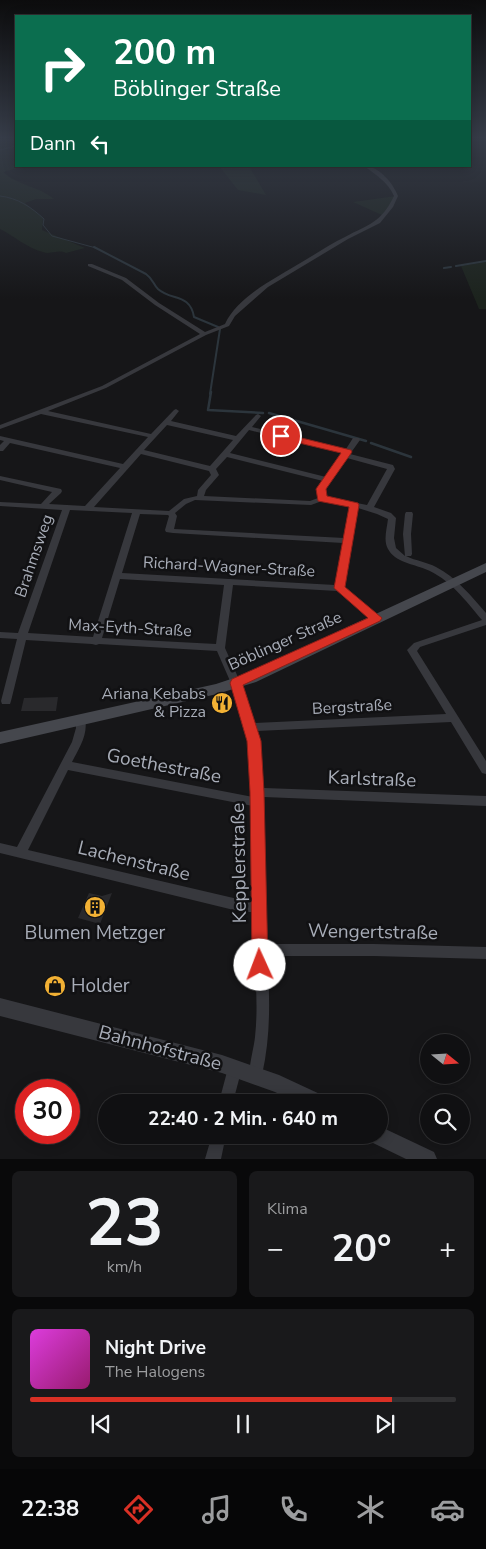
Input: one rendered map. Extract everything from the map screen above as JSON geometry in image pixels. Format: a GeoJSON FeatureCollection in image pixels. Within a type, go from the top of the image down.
{"type":"FeatureCollection","features":[{"type":"Feature","properties":{"kind":"main road","name":"Böblinger Straße"},"geometry":{"type":"LineString","coordinates":[[0,738],[251,678],[486,567]]}},
{"type":"Feature","properties":{"kind":"street"},"geometry":{"type":"LineString","coordinates":[[0,427],[120,379],[204,334],[227,325],[232,316],[243,305],[266,286],[346,238],[378,222],[395,200],[394,191]]}},
{"type":"Feature","properties":{"kind":"street"},"geometry":{"type":"LineString","coordinates":[[90,266],[124,279],[157,304],[204,334]]}},
{"type":"Feature","properties":{"kind":"street"},"geometry":{"type":"LineString","coordinates":[[88,508],[176,411]]}},
{"type":"Feature","properties":{"kind":"street"},"geometry":{"type":"LineString","coordinates":[[41,412],[152,436]]}},
{"type":"Feature","properties":{"kind":"street"},"geometry":{"type":"LineString","coordinates":[[212,469],[258,416]]}},
{"type":"Feature","properties":{"kind":"street"},"geometry":{"type":"LineString","coordinates":[[165,422],[238,439]]}},
{"type":"Feature","properties":{"kind":"street"},"geometry":{"type":"LineString","coordinates":[[248,428],[346,453],[390,467],[391,469],[369,509]]}},
{"type":"Feature","properties":{"kind":"street"},"geometry":{"type":"LineString","coordinates":[[0,438],[125,467]]}},
{"type":"Feature","properties":{"kind":"street"},"geometry":{"type":"LineString","coordinates":[[0,449],[9,440]]}},
{"type":"Feature","properties":{"kind":"street"},"geometry":{"type":"LineString","coordinates":[[322,499],[321,489],[356,440]]}},
{"type":"Feature","properties":{"kind":"street"},"geometry":{"type":"LineString","coordinates":[[139,451],[212,469],[215,475],[202,490],[200,498]]}},
{"type":"Feature","properties":{"kind":"street"},"geometry":{"type":"LineString","coordinates":[[225,454],[328,480]]}},
{"type":"Feature","properties":{"kind":"street"},"geometry":{"type":"LineString","coordinates":[[0,478],[58,491],[43,506]]}},
{"type":"Feature","properties":{"kind":"street"},"geometry":{"type":"LineString","coordinates":[[0,504],[170,512],[176,510],[184,500],[200,498],[311,503],[322,499],[332,499],[384,513],[392,518],[391,544],[393,550],[398,555],[433,569],[453,583],[486,620],[417,645],[412,650],[486,770]]}},
{"type":"Feature","properties":{"kind":"street"},"geometry":{"type":"LineString","coordinates":[[354,505],[339,588],[376,618]]}},
{"type":"Feature","properties":{"kind":"street","name":"Brahmsweg"},"geometry":{"type":"LineString","coordinates":[[6,701],[22,636],[67,507]]}},
{"type":"Feature","properties":{"kind":"street"},"geometry":{"type":"LineString","coordinates":[[96,642],[137,511]]}},
{"type":"Feature","properties":{"kind":"street"},"geometry":{"type":"LineString","coordinates":[[170,512],[173,516],[169,530],[173,531],[347,541]]}},
{"type":"Feature","properties":{"kind":"street"},"geometry":{"type":"LineString","coordinates":[[408,554],[409,514]]}},
{"type":"Feature","properties":{"kind":"street","name":"Richard-Wagner-Straße"},"geometry":{"type":"LineString","coordinates":[[117,576],[339,588]]}},
{"type":"Feature","properties":{"kind":"street"},"geometry":{"type":"LineString","coordinates":[[229,582],[220,648],[236,683]]}},
{"type":"Feature","properties":{"kind":"street","name":"Max-Eyth-Straße"},"geometry":{"type":"LineString","coordinates":[[0,635],[220,648]]}},
{"type":"Feature","properties":{"kind":"street","name":"Kepplerstraße"},"geometry":{"type":"LineString","coordinates":[[236,683],[254,741],[257,797],[259,950],[263,1036],[261,1054],[255,1074]]}},
{"type":"Feature","properties":{"kind":"street","name":"Bergstraße"},"geometry":{"type":"LineString","coordinates":[[251,727],[454,718]]}},
{"type":"Feature","properties":{"kind":"street"},"geometry":{"type":"LineString","coordinates":[[20,853],[79,737],[80,720]]}},
{"type":"Feature","properties":{"kind":"street","name":"Goethestraße"},"geometry":{"type":"LineString","coordinates":[[65,765],[257,797]]}},
{"type":"Feature","properties":{"kind":"street","name":"Karlstraße"},"geometry":{"type":"LineString","coordinates":[[257,797],[486,801]]}},
{"type":"Feature","properties":{"kind":"street","name":"Lachenstraße"},"geometry":{"type":"LineString","coordinates":[[0,848],[242,906],[259,908]]}},
{"type":"Feature","properties":{"kind":"street","name":"Wengertstraße"},"geometry":{"type":"LineString","coordinates":[[259,950],[374,950],[486,953]]}},
{"type":"Feature","properties":{"kind":"street","name":"Bahnhofstraße"},"geometry":{"type":"LineString","coordinates":[[0,1007],[235,1068],[255,1074],[299,1094]]}},
{"type":"Feature","properties":{"kind":"street"},"geometry":{"type":"LineString","coordinates":[[228,1094],[235,1068]]}},
{"type":"Feature","properties":{"kind":"street"},"geometry":{"type":"LineString","coordinates":[[388,1140],[427,1159]]}},
{"type":"Feature","properties":{"kind":"street"},"geometry":{"type":"LineString","coordinates":[[213,1159],[217,1144]]}},
{"type":"Feature","properties":{"kind":"shaded area"},"geometry":{"type":"Polygon","coordinates":[[[0,191],[42,191],[54,199],[36,199],[25,203],[43,218],[42,230],[85,248],[66,253],[46,253],[32,248],[0,229],[0,191]]]}},
{"type":"Feature","properties":{"kind":"shaded area"},"geometry":{"type":"Polygon","coordinates":[[[244,191],[264,191],[266,195],[244,191]]]}},
{"type":"Feature","properties":{"kind":"shaded area"},"geometry":{"type":"Polygon","coordinates":[[[396,196],[384,216],[353,202],[396,196]]]}},
{"type":"Feature","properties":{"kind":"shaded area"},"geometry":{"type":"Polygon","coordinates":[[[486,262],[486,309],[479,309],[461,266],[486,262]]]}},
{"type":"Feature","properties":{"kind":"building"},"geometry":{"type":"Polygon","coordinates":[[[58,697],[56,711],[21,711],[24,698],[58,697]]]}},
{"type":"Feature","properties":{"kind":"building","name":"Blumen Metzger"},"geometry":{"type":"Polygon","coordinates":[[[89,893],[102,896],[112,893],[100,924],[78,918],[89,893]]]}},
{"type":"Feature","properties":{"kind":"waterway"},"geometry":{"type":"LineString","coordinates":[[0,196],[18,201],[34,211],[44,219],[43,225],[52,236],[96,248]]}},
{"type":"Feature","properties":{"kind":"waterway"},"geometry":{"type":"LineString","coordinates":[[96,248],[146,274],[163,293],[179,298],[189,304],[194,317],[218,327]]}},
{"type":"Feature","properties":{"kind":"waterway"},"geometry":{"type":"LineString","coordinates":[[456,266],[486,261]]}},
{"type":"Feature","properties":{"kind":"waterway"},"geometry":{"type":"LineString","coordinates":[[444,268],[451,267]]}},
{"type":"Feature","properties":{"kind":"waterway"},"geometry":{"type":"LineString","coordinates":[[210,394],[220,329]]}},
{"type":"Feature","properties":{"kind":"waterway"},"geometry":{"type":"LineString","coordinates":[[211,392],[208,410],[263,413]]}},
{"type":"Feature","properties":{"kind":"waterway"},"geometry":{"type":"LineString","coordinates":[[269,413],[366,441]]}},
{"type":"Feature","properties":{"kind":"waterway"},"geometry":{"type":"LineString","coordinates":[[371,443],[411,457]]}},
{"type":"Feature","properties":{"kind":"place","name":"Ariana Kebabs & Pizza"},"geometry":{"type":"Point","coordinates":[222,703]}},
{"type":"Feature","properties":{"kind":"place","name":"Blumen Metzger"},"geometry":{"type":"Point","coordinates":[95,907]}},
{"type":"Feature","properties":{"kind":"place","name":"Holder"},"geometry":{"type":"Point","coordinates":[55,986]}},
{"type":"Feature","properties":{"kind":"route"},"geometry":{"type":"LineString","coordinates":[[260,965],[257,792],[254,741],[236,683],[251,678],[376,618],[339,588],[354,505],[332,499],[322,499],[321,489],[347,452],[281,436]]}}]}
